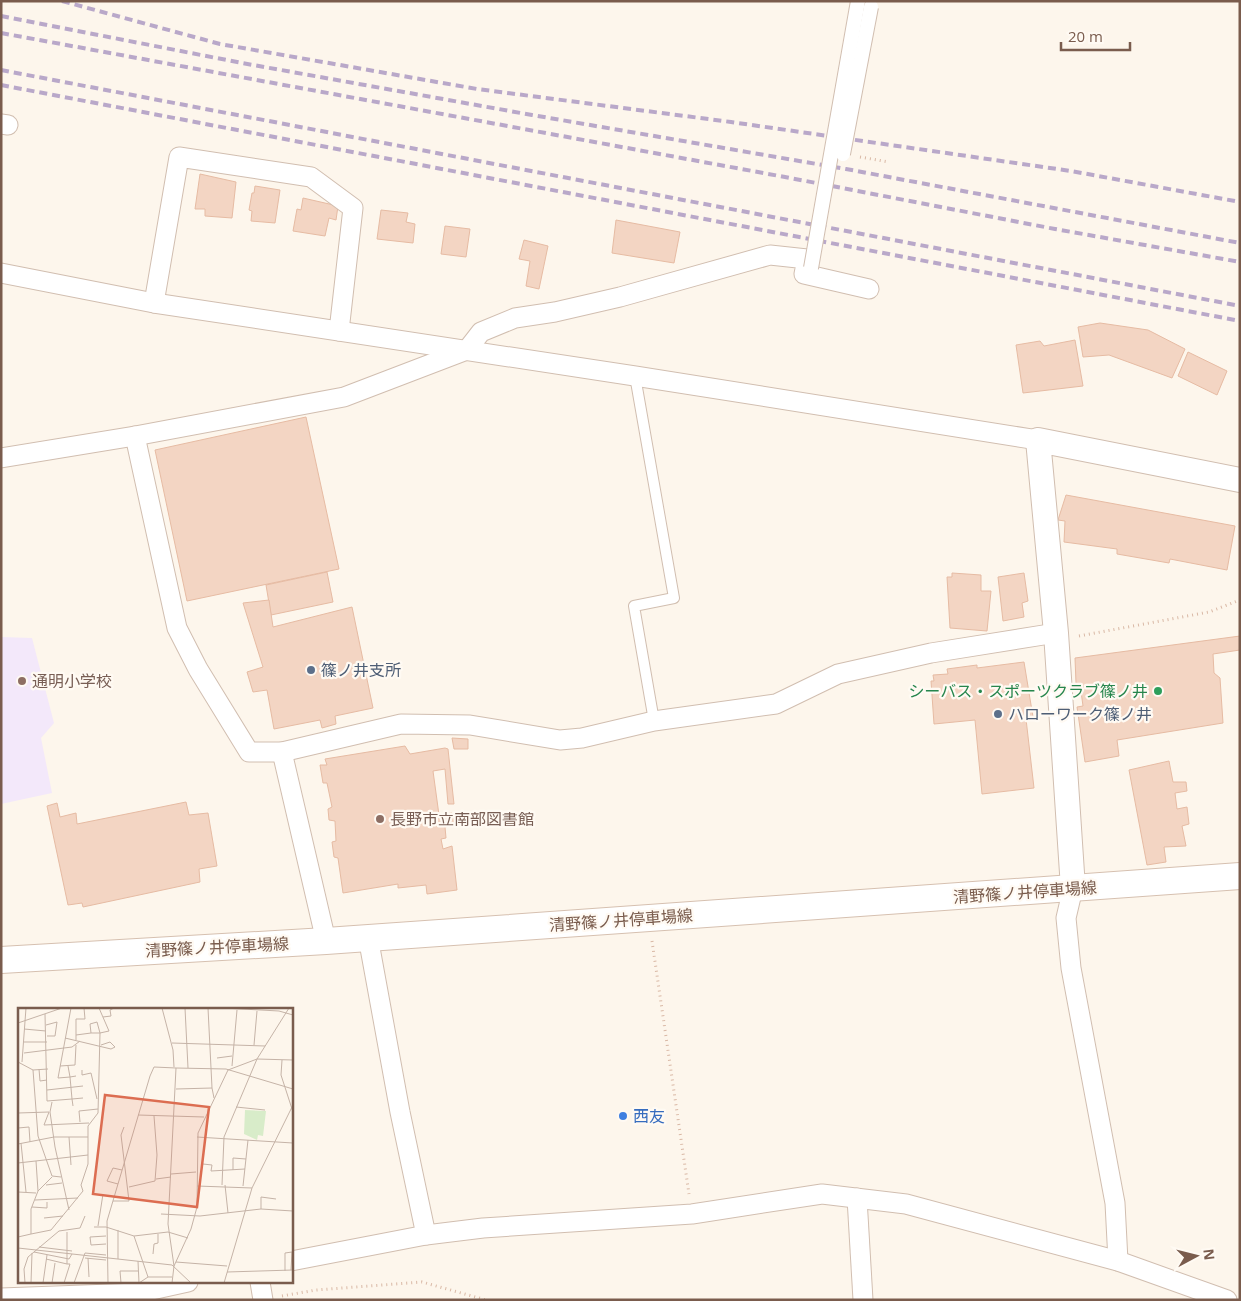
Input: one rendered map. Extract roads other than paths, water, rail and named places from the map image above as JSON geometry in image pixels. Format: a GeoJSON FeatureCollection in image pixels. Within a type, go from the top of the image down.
{"type":"FeatureCollection","features":[{"type":"Feature","properties":{"kind":"main road","name":"清野篠ノ井停車場線"},"geometry":{"type":"LineString","coordinates":[[1,960],[326,941],[1240,876]]}},
{"type":"Feature","properties":{"kind":"street"},"geometry":{"type":"LineString","coordinates":[[811,268],[858,1]]}},
{"type":"Feature","properties":{"kind":"street"},"geometry":{"type":"LineString","coordinates":[[843,154],[871,7]]}},
{"type":"Feature","properties":{"kind":"street"},"geometry":{"type":"LineString","coordinates":[[154,304],[179,157],[311,177],[353,208],[339,331]]}},
{"type":"Feature","properties":{"kind":"street"},"geometry":{"type":"LineString","coordinates":[[1,458],[135,436],[344,396],[467,350],[481,332],[515,318],[555,312],[620,297],[770,255],[807,259],[804,274],[869,289]]}},
{"type":"Feature","properties":{"kind":"street"},"geometry":{"type":"LineString","coordinates":[[1,274],[154,304],[467,350],[1038,440],[1240,480]]}},
{"type":"Feature","properties":{"kind":"street"},"geometry":{"type":"LineString","coordinates":[[135,436],[177,628],[198,669],[249,752],[282,752],[401,724],[470,725],[560,740],[582,738],[654,721],[776,704],[838,674],[931,653],[1056,636]]}},
{"type":"Feature","properties":{"kind":"street"},"geometry":{"type":"LineString","coordinates":[[1038,440],[1056,636],[1073,888],[1066,918],[1071,968],[1115,1203],[1118,1261]]}},
{"type":"Feature","properties":{"kind":"street"},"geometry":{"type":"LineString","coordinates":[[282,752],[326,941]]}},
{"type":"Feature","properties":{"kind":"street"},"geometry":{"type":"LineString","coordinates":[[368,937],[400,1112],[426,1235]]}},
{"type":"Feature","properties":{"kind":"street"},"geometry":{"type":"LineString","coordinates":[[292,1261],[426,1235],[483,1228],[692,1214],[822,1194],[906,1204],[1118,1261],[1227,1300]]}},
{"type":"Feature","properties":{"kind":"street"},"geometry":{"type":"LineString","coordinates":[[857,1198],[863,1300]]}},
{"type":"Feature","properties":{"kind":"street"},"geometry":{"type":"LineString","coordinates":[[1,1298],[138,1293],[179,1284]]}},
{"type":"Feature","properties":{"kind":"street"},"geometry":{"type":"LineString","coordinates":[[262,1284],[272,1298]]}},
{"type":"Feature","properties":{"kind":"lane"},"geometry":{"type":"LineString","coordinates":[[636,376],[674,598],[634,606],[654,721]]}},
{"type":"Feature","properties":{"kind":"railway"},"geometry":{"type":"LineString","coordinates":[[62,1],[220,44],[477,89],[731,122],[1071,171],[1240,202]]}},
{"type":"Feature","properties":{"kind":"railway"},"geometry":{"type":"LineString","coordinates":[[1,16],[242,63],[846,169],[1240,243]]}},
{"type":"Feature","properties":{"kind":"railway"},"geometry":{"type":"LineString","coordinates":[[1,33],[1240,262]]}},
{"type":"Feature","properties":{"kind":"railway"},"geometry":{"type":"LineString","coordinates":[[1,70],[1240,306]]}},
{"type":"Feature","properties":{"kind":"railway"},"geometry":{"type":"LineString","coordinates":[[1,85],[1240,321]]}},
{"type":"Feature","properties":{"kind":"place","name":"篠ノ井支所"},"geometry":{"type":"Point","coordinates":[311,670]}},
{"type":"Feature","properties":{"kind":"place","name":"通明小学校"},"geometry":{"type":"Point","coordinates":[22,681]}},
{"type":"Feature","properties":{"kind":"place","name":"シーバス・スポーツクラブ篠ノ井"},"geometry":{"type":"Point","coordinates":[1158,691]}},
{"type":"Feature","properties":{"kind":"place","name":"ハローワーク篠ノ井"},"geometry":{"type":"Point","coordinates":[998,714]}},
{"type":"Feature","properties":{"kind":"place","name":"長野市立南部図書館"},"geometry":{"type":"Point","coordinates":[380,819]}},
{"type":"Feature","properties":{"kind":"place","name":"西友"},"geometry":{"type":"Point","coordinates":[623,1116]}}]}
